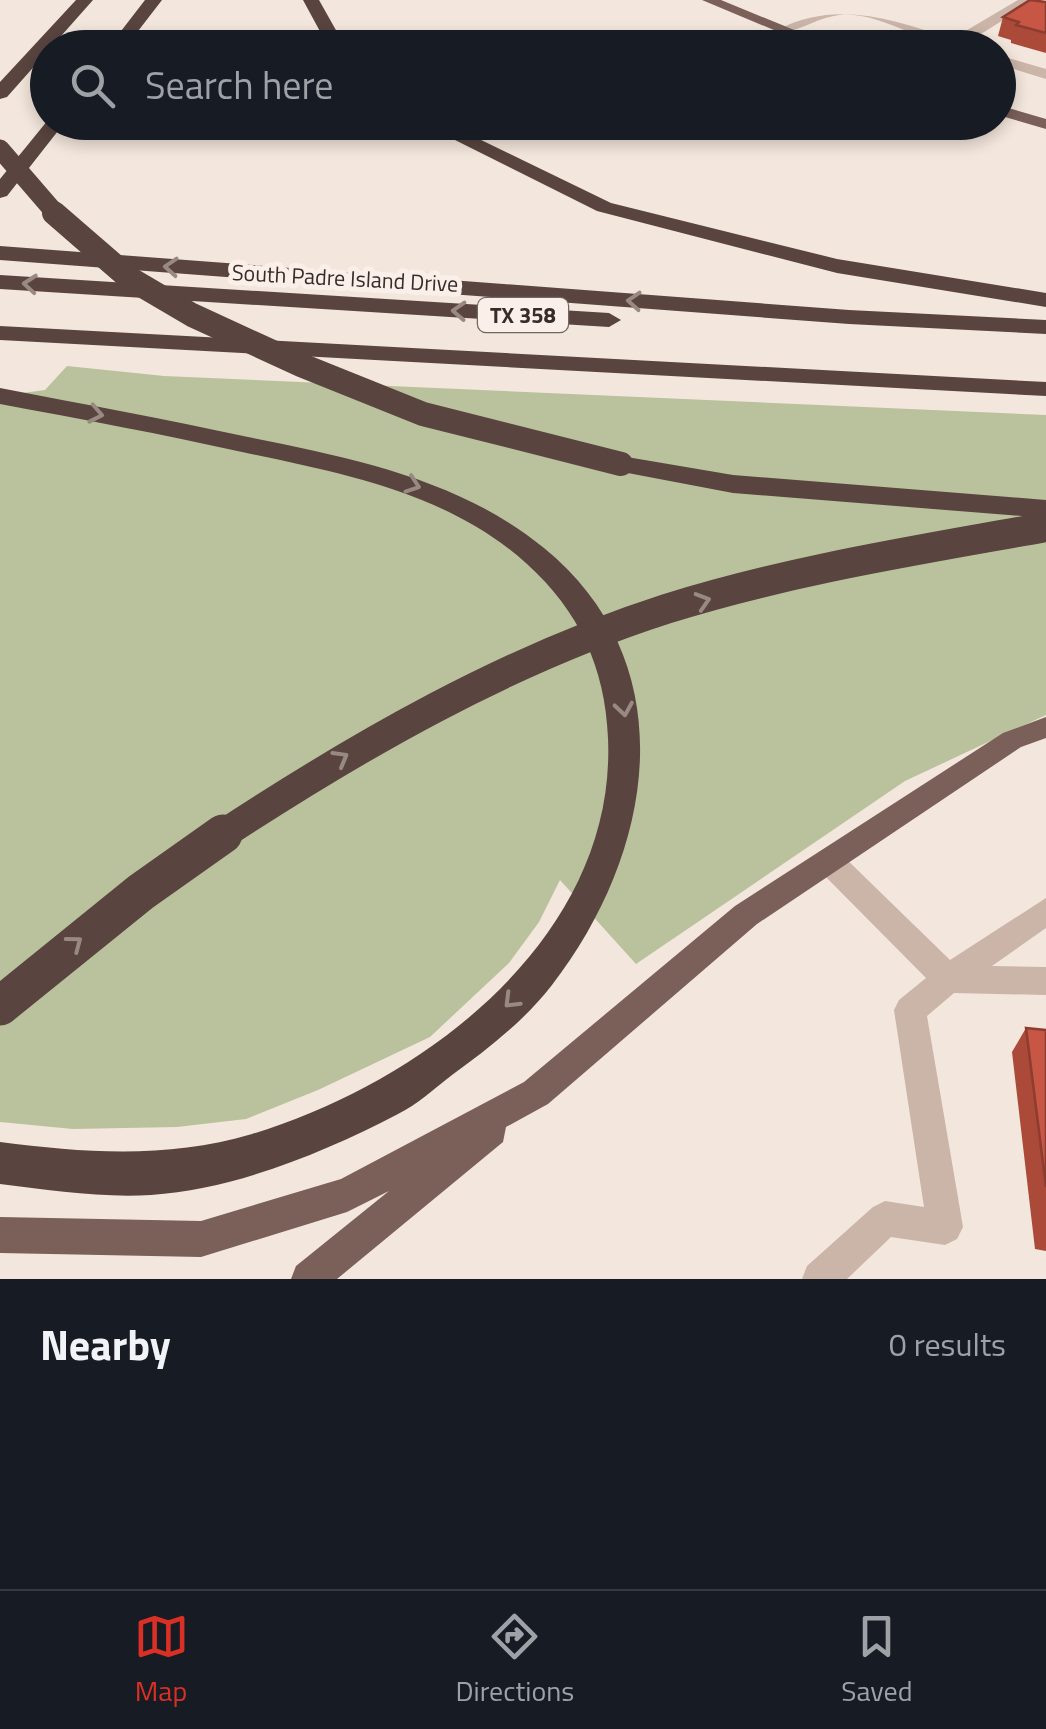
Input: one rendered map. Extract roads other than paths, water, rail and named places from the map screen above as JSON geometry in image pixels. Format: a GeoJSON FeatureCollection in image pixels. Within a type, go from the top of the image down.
{"type":"FeatureCollection","features":[{"type":"Feature","properties":{"kind":"highway"},"geometry":{"type":"LineString","coordinates":[[58,30],[85,0]]}},
{"type":"Feature","properties":{"kind":"highway"},"geometry":{"type":"LineString","coordinates":[[130,30],[154,0]]}},
{"type":"Feature","properties":{"kind":"highway"},"geometry":{"type":"LineString","coordinates":[[311,0],[328,30]]}},
{"type":"Feature","properties":{"kind":"highway"},"geometry":{"type":"LineString","coordinates":[[0,93],[30,60]]}},
{"type":"Feature","properties":{"kind":"highway"},"geometry":{"type":"LineString","coordinates":[[0,192],[42,140]]}},
{"type":"Feature","properties":{"kind":"highway"},"geometry":{"type":"LineString","coordinates":[[465,140],[604,207],[837,266],[1046,300]]}},
{"type":"Feature","properties":{"kind":"highway"},"geometry":{"type":"LineString","coordinates":[[0,149],[48,208],[129,278],[192,314],[301,365],[423,414],[621,464],[733,484],[1046,509]]}},
{"type":"Feature","properties":{"kind":"highway"},"geometry":{"type":"LineString","coordinates":[[0,253],[849,317],[1046,327]]}},
{"type":"Feature","properties":{"kind":"highway","name":"South Padre Island Drive"},"geometry":{"type":"LineString","coordinates":[[0,282],[177,296],[1046,342]]}},
{"type":"Feature","properties":{"kind":"highway","name":"TX 358"},"geometry":{"type":"LineString","coordinates":[[0,333],[1046,389]]}},
{"type":"Feature","properties":{"kind":"highway"},"geometry":{"type":"LineString","coordinates":[[0,396],[370,470],[437,493],[537,556],[580,597],[614,659],[627,719],[625,791],[606,855],[575,923],[538,974],[478,1034],[386,1100],[274,1148],[171,1172],[80,1172],[0,1163]]}},
{"type":"Feature","properties":{"kind":"highway"},"geometry":{"type":"LineString","coordinates":[[0,1006],[148,887],[280,792],[474,688],[613,628],[765,582],[1046,527]]}},
{"type":"Feature","properties":{"kind":"main road"},"geometry":{"type":"LineString","coordinates":[[709,0],[790,30]]}},
{"type":"Feature","properties":{"kind":"main road"},"geometry":{"type":"LineString","coordinates":[[725,0],[744,11]]}},
{"type":"Feature","properties":{"kind":"main road"},"geometry":{"type":"LineString","coordinates":[[1016,115],[1046,124]]}},
{"type":"Feature","properties":{"kind":"main road"},"geometry":{"type":"LineString","coordinates":[[315,1277],[746,915],[1012,740],[1046,727]]}},
{"type":"Feature","properties":{"kind":"main road"},"geometry":{"type":"LineString","coordinates":[[0,1235],[201,1239],[347,1195],[536,1093]]}},
{"type":"Feature","properties":{"kind":"lane"},"geometry":{"type":"LineString","coordinates":[[982,30],[1028,0]]}},
{"type":"Feature","properties":{"kind":"lane"},"geometry":{"type":"LineString","coordinates":[[1037,0],[1046,1]]}},
{"type":"Feature","properties":{"kind":"lane"},"geometry":{"type":"LineString","coordinates":[[811,7],[826,14]]}},
{"type":"Feature","properties":{"kind":"lane"},"geometry":{"type":"LineString","coordinates":[[786,28],[826,14],[859,11],[913,30]]}},
{"type":"Feature","properties":{"kind":"lane"},"geometry":{"type":"LineString","coordinates":[[1016,65],[1046,74]]}},
{"type":"Feature","properties":{"kind":"lane"},"geometry":{"type":"LineString","coordinates":[[829,861],[948,979],[1046,982]]}},
{"type":"Feature","properties":{"kind":"lane"},"geometry":{"type":"LineString","coordinates":[[820,1279],[885,1218],[944,1227],[910,1010],[1046,911]]}}]}
